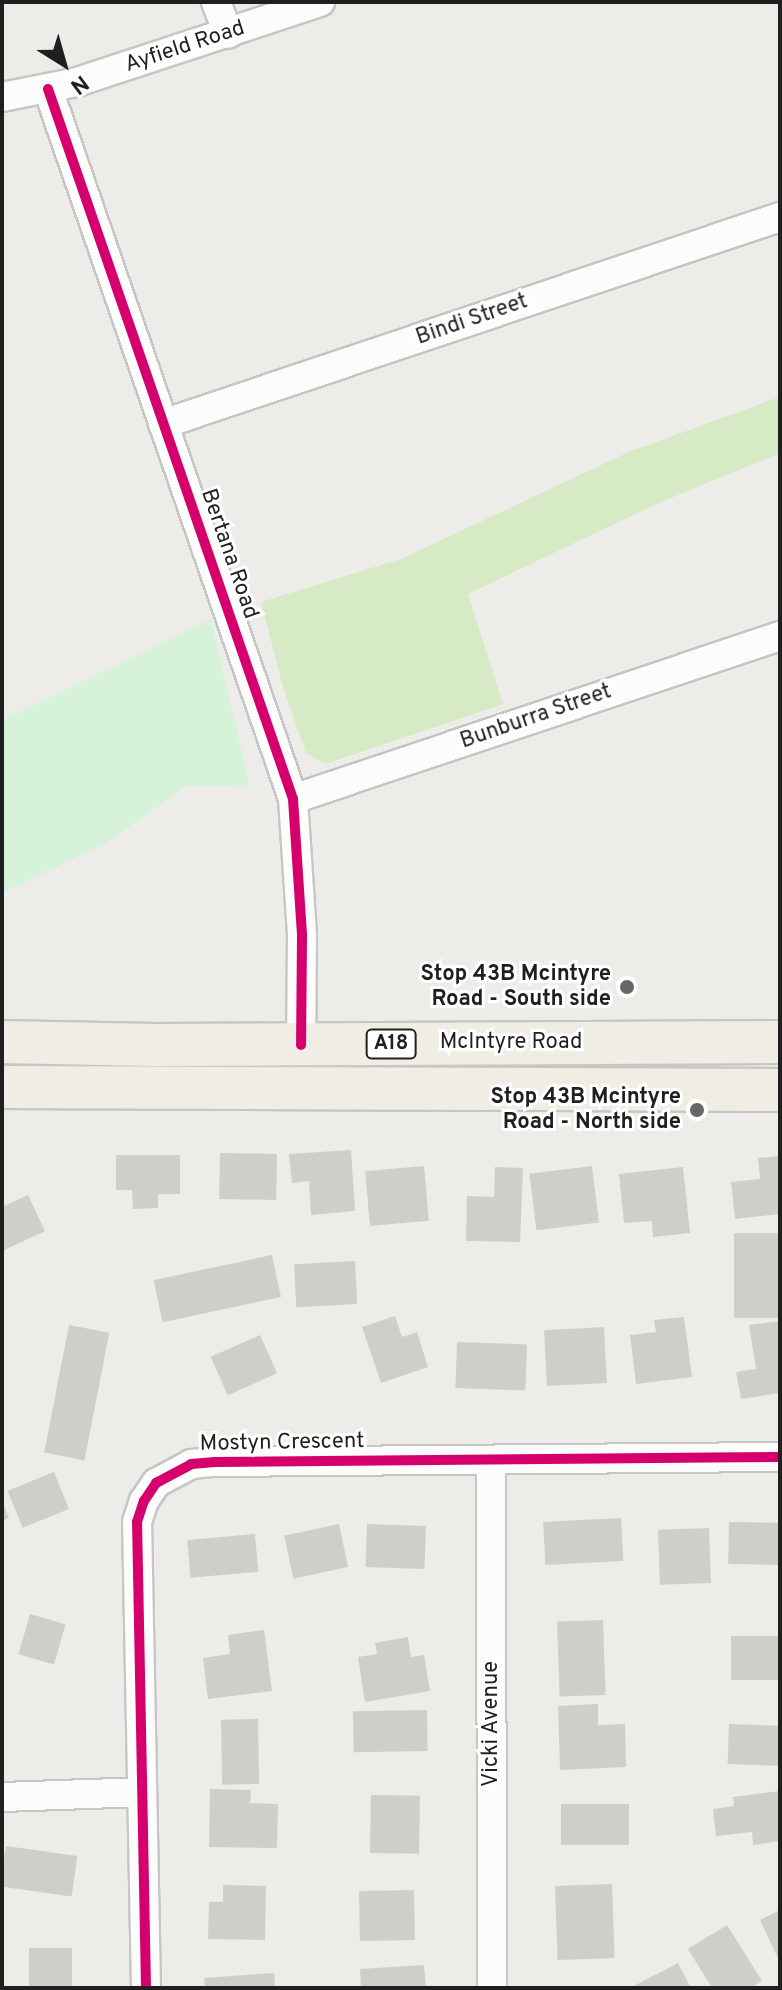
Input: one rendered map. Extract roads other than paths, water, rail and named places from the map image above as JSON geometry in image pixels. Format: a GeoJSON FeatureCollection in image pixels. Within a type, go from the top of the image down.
{"type":"FeatureCollection","features":[{"type":"Feature","properties":{"kind":"main road","name":"McIntyre Road"},"geometry":{"type":"LineString","coordinates":[[2,1042],[301,1045],[780,1042]]}},
{"type":"Feature","properties":{"kind":"main road","name":"McIntyre Road"},"geometry":{"type":"LineString","coordinates":[[2,1087],[780,1090]]}},
{"type":"Feature","properties":{"kind":"street"},"geometry":{"type":"LineString","coordinates":[[216,2],[228,34]]}},
{"type":"Feature","properties":{"kind":"street","name":"Ayfield Road"},"geometry":{"type":"LineString","coordinates":[[2,97],[48,89],[228,34],[320,2]]}},
{"type":"Feature","properties":{"kind":"street","name":"Bertana Road"},"geometry":{"type":"LineString","coordinates":[[48,89],[293,799],[302,936],[301,1045]]}},
{"type":"Feature","properties":{"kind":"street","name":"Bindi Street"},"geometry":{"type":"LineString","coordinates":[[163,424],[780,217]]}},
{"type":"Feature","properties":{"kind":"street","name":"Bunburra Street"},"geometry":{"type":"LineString","coordinates":[[293,799],[780,636]]}},
{"type":"Feature","properties":{"kind":"street","name":"Mostyn Crescent"},"geometry":{"type":"LineString","coordinates":[[146,1988],[137,1522],[144,1501],[156,1483],[191,1464],[780,1457]]}},
{"type":"Feature","properties":{"kind":"street","name":"Vicki Avenue"},"geometry":{"type":"LineString","coordinates":[[491,1460],[492,1988]]}},
{"type":"Feature","properties":{"kind":"street"},"geometry":{"type":"LineString","coordinates":[[2,1797],[142,1792]]}},
{"type":"Feature","properties":{"kind":"place","name":"Stop 43B Mcintyre Road - South side"},"geometry":{"type":"Point","coordinates":[627,987]}},
{"type":"Feature","properties":{"kind":"place","name":"Stop 43B Mcintyre Road - North side"},"geometry":{"type":"Point","coordinates":[697,1110]}}]}
